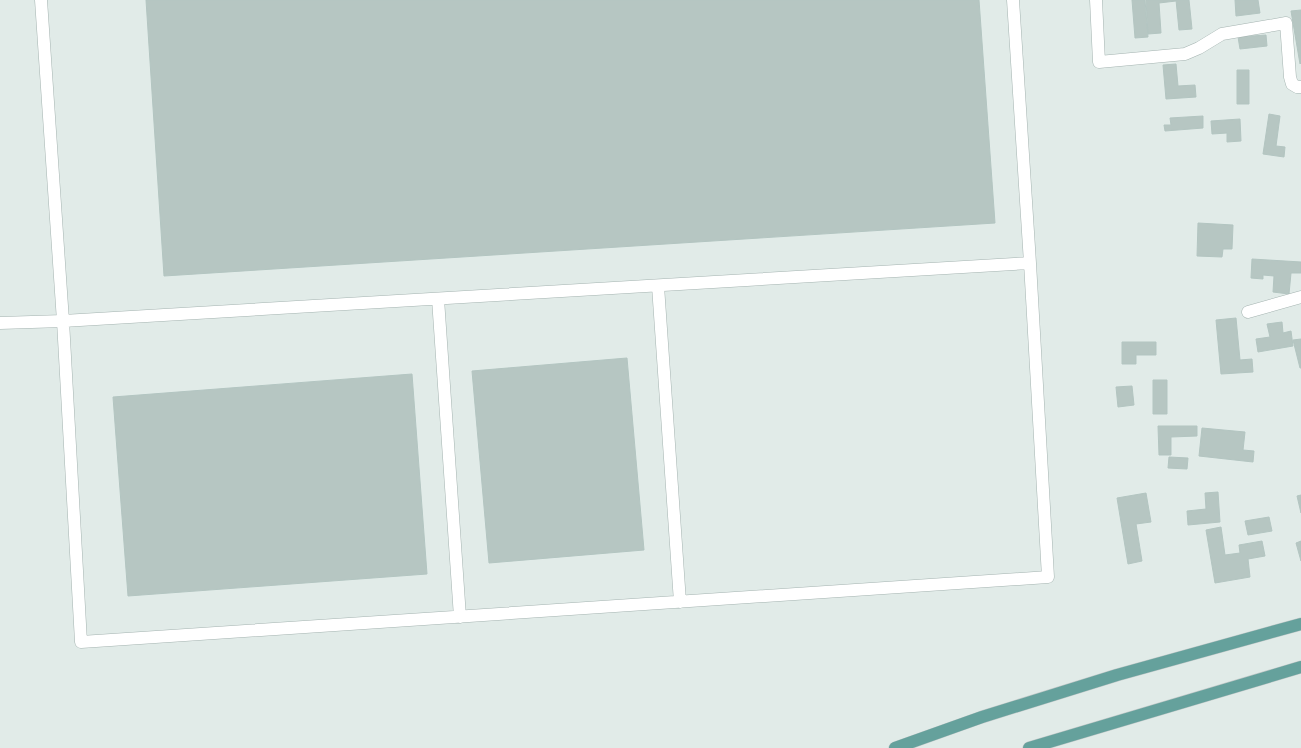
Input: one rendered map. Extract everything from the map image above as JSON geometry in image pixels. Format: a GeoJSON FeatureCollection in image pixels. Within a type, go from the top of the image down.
{"type":"FeatureCollection","features":[{"type":"Feature","properties":{"kind":"main road"},"geometry":{"type":"LineString","coordinates":[[895,748],[982,718],[1117,675],[1301,624]]}},
{"type":"Feature","properties":{"kind":"main road"},"geometry":{"type":"LineString","coordinates":[[1029,748],[1301,667]]}},
{"type":"Feature","properties":{"kind":"street"},"geometry":{"type":"LineString","coordinates":[[41,0],[63,321],[81,642],[1048,578],[1014,0]]}},
{"type":"Feature","properties":{"kind":"street"},"geometry":{"type":"LineString","coordinates":[[1096,0],[1099,62],[1185,54],[1200,48],[1222,34],[1286,23],[1290,77],[1292,84],[1301,87]]}},
{"type":"Feature","properties":{"kind":"street"},"geometry":{"type":"LineString","coordinates":[[0,323],[63,321],[1030,263]]}},
{"type":"Feature","properties":{"kind":"street"},"geometry":{"type":"LineString","coordinates":[[658,286],[680,602]]}},
{"type":"Feature","properties":{"kind":"street"},"geometry":{"type":"LineString","coordinates":[[1248,312],[1301,297]]}},
{"type":"Feature","properties":{"kind":"street"},"geometry":{"type":"LineString","coordinates":[[438,299],[460,617]]}},
{"type":"Feature","properties":{"kind":"building"},"geometry":{"type":"Polygon","coordinates":[[[146,0],[979,0],[995,223],[164,276],[146,0]]]}},
{"type":"Feature","properties":{"kind":"building"},"geometry":{"type":"Polygon","coordinates":[[[1132,0],[1145,0],[1148,37],[1135,38],[1132,0]]]}},
{"type":"Feature","properties":{"kind":"building"},"geometry":{"type":"Polygon","coordinates":[[[1146,0],[1176,0],[1159,3],[1161,33],[1148,34],[1146,0]]]}},
{"type":"Feature","properties":{"kind":"building"},"geometry":{"type":"Polygon","coordinates":[[[1176,0],[1189,0],[1192,29],[1179,30],[1176,0]]]}},
{"type":"Feature","properties":{"kind":"building"},"geometry":{"type":"Polygon","coordinates":[[[1235,0],[1258,0],[1260,13],[1236,16],[1235,0]]]}},
{"type":"Feature","properties":{"kind":"building"},"geometry":{"type":"Polygon","coordinates":[[[1301,10],[1301,63],[1300,64],[1291,11],[1301,10]]]}},
{"type":"Feature","properties":{"kind":"building"},"geometry":{"type":"Polygon","coordinates":[[[1266,35],[1267,46],[1240,49],[1238,37],[1266,35]]]}},
{"type":"Feature","properties":{"kind":"building"},"geometry":{"type":"Polygon","coordinates":[[[1176,64],[1178,86],[1195,85],[1196,97],[1166,99],[1163,65],[1176,64]]]}},
{"type":"Feature","properties":{"kind":"building"},"geometry":{"type":"Polygon","coordinates":[[[1237,70],[1249,70],[1249,104],[1237,104],[1237,70]]]}},
{"type":"Feature","properties":{"kind":"building"},"geometry":{"type":"Polygon","coordinates":[[[1269,114],[1280,116],[1276,146],[1285,147],[1284,157],[1263,154],[1269,114]]]}},
{"type":"Feature","properties":{"kind":"building"},"geometry":{"type":"Polygon","coordinates":[[[1203,116],[1203,128],[1165,131],[1164,125],[1171,125],[1170,118],[1203,116]]]}},
{"type":"Feature","properties":{"kind":"building"},"geometry":{"type":"Polygon","coordinates":[[[1240,119],[1241,141],[1227,142],[1227,133],[1212,134],[1211,121],[1240,119]]]}},
{"type":"Feature","properties":{"kind":"building"},"geometry":{"type":"Polygon","coordinates":[[[1198,223],[1233,225],[1232,249],[1223,249],[1222,257],[1197,256],[1198,223]]]}},
{"type":"Feature","properties":{"kind":"building"},"geometry":{"type":"Polygon","coordinates":[[[1252,259],[1301,262],[1301,273],[1291,273],[1289,294],[1273,292],[1274,276],[1263,275],[1263,279],[1251,278],[1252,259]]]}},
{"type":"Feature","properties":{"kind":"building"},"geometry":{"type":"Polygon","coordinates":[[[1236,318],[1240,360],[1252,359],[1253,372],[1221,374],[1216,320],[1236,318]]]}},
{"type":"Feature","properties":{"kind":"building"},"geometry":{"type":"Polygon","coordinates":[[[1282,322],[1283,333],[1291,331],[1293,346],[1258,352],[1256,339],[1270,337],[1267,324],[1282,322]]]}},
{"type":"Feature","properties":{"kind":"building"},"geometry":{"type":"Polygon","coordinates":[[[1301,339],[1301,368],[1300,368],[1293,340],[1301,339]]]}},
{"type":"Feature","properties":{"kind":"building"},"geometry":{"type":"Polygon","coordinates":[[[1122,342],[1156,342],[1156,355],[1136,355],[1136,364],[1122,364],[1122,342]]]}},
{"type":"Feature","properties":{"kind":"building"},"geometry":{"type":"Polygon","coordinates":[[[627,358],[644,550],[489,563],[472,371],[627,358]]]}},
{"type":"Feature","properties":{"kind":"building"},"geometry":{"type":"Polygon","coordinates":[[[412,374],[427,574],[128,596],[113,397],[412,374]]]}},
{"type":"Feature","properties":{"kind":"building"},"geometry":{"type":"Polygon","coordinates":[[[1153,380],[1167,380],[1167,414],[1153,414],[1153,380]]]}},
{"type":"Feature","properties":{"kind":"building"},"geometry":{"type":"Polygon","coordinates":[[[1132,386],[1134,405],[1118,407],[1116,387],[1132,386]]]}},
{"type":"Feature","properties":{"kind":"building"},"geometry":{"type":"Polygon","coordinates":[[[1158,426],[1197,426],[1197,436],[1171,437],[1171,455],[1159,455],[1158,426]]]}},
{"type":"Feature","properties":{"kind":"building"},"geometry":{"type":"Polygon","coordinates":[[[1202,428],[1245,432],[1243,450],[1254,451],[1253,462],[1199,456],[1202,428]]]}},
{"type":"Feature","properties":{"kind":"building"},"geometry":{"type":"Polygon","coordinates":[[[1169,457],[1188,458],[1187,469],[1168,468],[1169,457]]]}},
{"type":"Feature","properties":{"kind":"building"},"geometry":{"type":"Polygon","coordinates":[[[1218,492],[1220,522],[1188,525],[1187,511],[1206,509],[1205,493],[1218,492]]]}},
{"type":"Feature","properties":{"kind":"building"},"geometry":{"type":"Polygon","coordinates":[[[1146,493],[1151,522],[1136,524],[1142,561],[1128,564],[1117,498],[1146,493]]]}},
{"type":"Feature","properties":{"kind":"building"},"geometry":{"type":"Polygon","coordinates":[[[1301,495],[1301,513],[1297,496],[1301,495]]]}},
{"type":"Feature","properties":{"kind":"building"},"geometry":{"type":"Polygon","coordinates":[[[1269,517],[1272,531],[1248,535],[1245,521],[1269,517]]]}},
{"type":"Feature","properties":{"kind":"building"},"geometry":{"type":"Polygon","coordinates":[[[1221,527],[1225,555],[1240,553],[1239,545],[1262,541],[1265,556],[1248,559],[1250,577],[1215,583],[1206,530],[1221,527]]]}},
{"type":"Feature","properties":{"kind":"building"},"geometry":{"type":"Polygon","coordinates":[[[1301,541],[1301,561],[1296,543],[1301,541]]]}}]}
